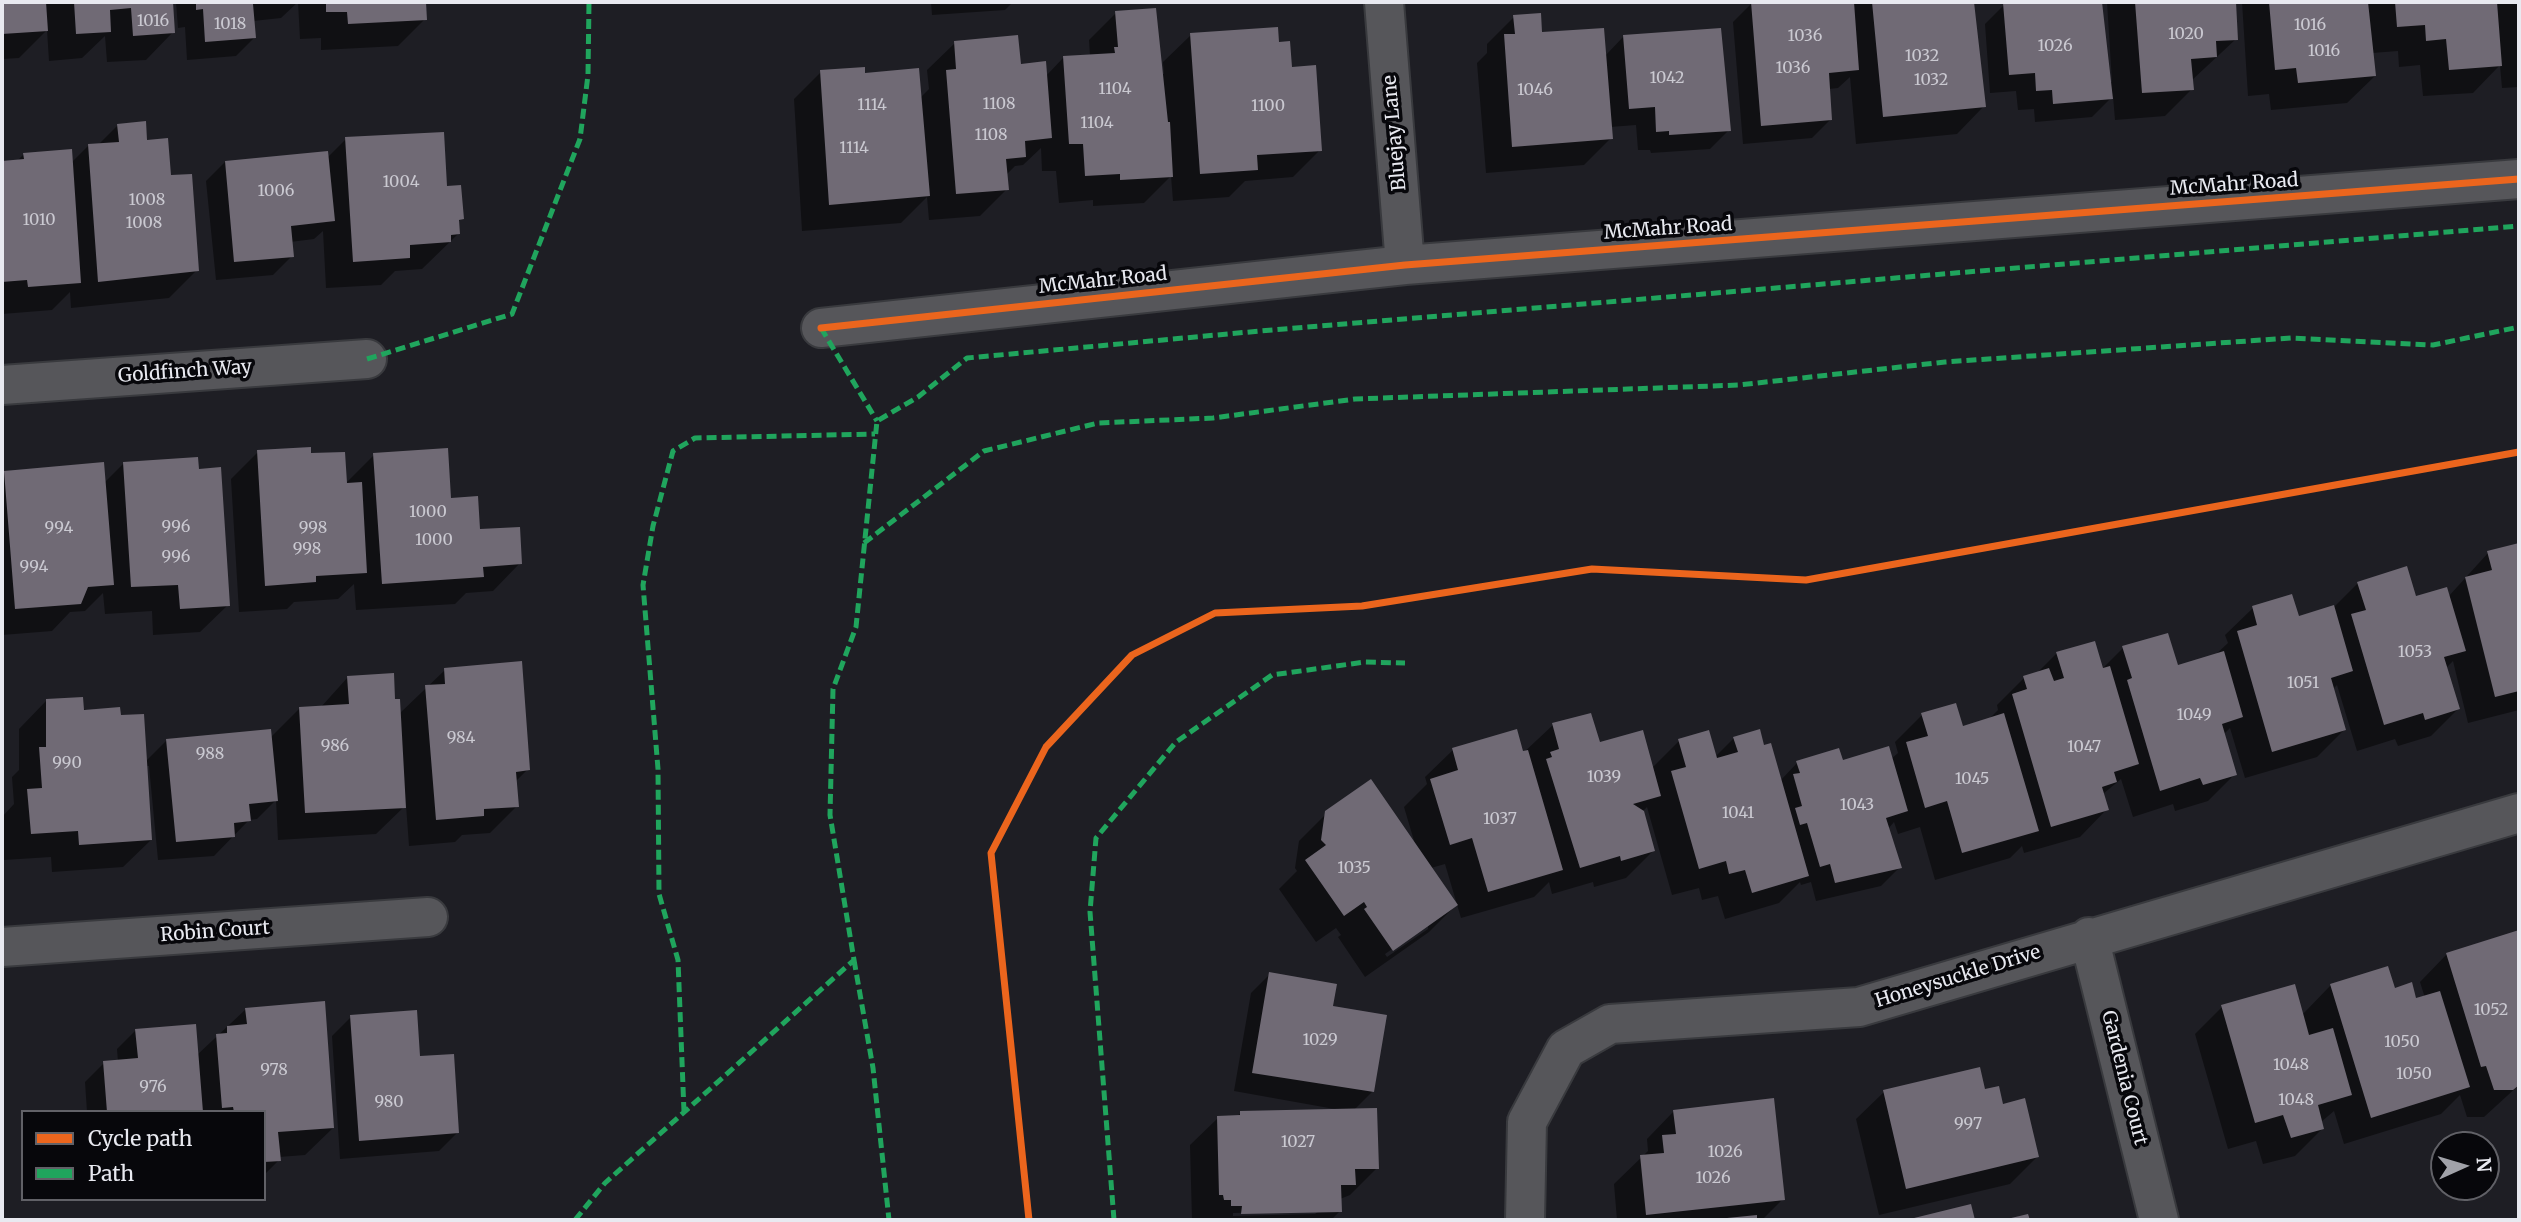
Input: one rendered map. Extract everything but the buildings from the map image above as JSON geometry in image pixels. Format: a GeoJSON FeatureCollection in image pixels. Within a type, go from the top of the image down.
{"type":"FeatureCollection","features":[{"type":"Feature","properties":{"kind":"street","name":"Bluejay Lane"},"geometry":{"type":"LineString","coordinates":[[1384,2],[1405,265]]}},
{"type":"Feature","properties":{"kind":"street","name":"McMahr Road"},"geometry":{"type":"LineString","coordinates":[[821,328],[1405,265],[2519,179]]}},
{"type":"Feature","properties":{"kind":"street","name":"Goldfinch Way"},"geometry":{"type":"LineString","coordinates":[[2,385],[368,359]]}},
{"type":"Feature","properties":{"kind":"street","name":"Honeysuckle Drive"},"geometry":{"type":"LineString","coordinates":[[1525,1220],[1527,1122],[1566,1049],[1610,1024],[1859,1007],[2089,937],[2519,813]]}},
{"type":"Feature","properties":{"kind":"street","name":"Robin Court"},"geometry":{"type":"LineString","coordinates":[[2,947],[428,917]]}},
{"type":"Feature","properties":{"kind":"street","name":"Gardenia Court"},"geometry":{"type":"LineString","coordinates":[[2089,937],[2159,1220]]}},
{"type":"Feature","properties":{"kind":"marked path"},"geometry":{"type":"LineString","coordinates":[[367,359],[512,314],[580,139],[588,75],[589,2]]}},
{"type":"Feature","properties":{"kind":"marked path"},"geometry":{"type":"LineString","coordinates":[[575,1220],[605,1183],[854,960],[830,815],[833,689],[856,627],[877,421],[918,397],[967,358],[2519,226]]}},
{"type":"Feature","properties":{"kind":"marked path"},"geometry":{"type":"LineString","coordinates":[[864,543],[984,451],[1098,423],[1213,418],[1355,399],[1739,385],[1945,362],[2291,338],[2433,345],[2519,327]]}},
{"type":"Feature","properties":{"kind":"marked path"},"geometry":{"type":"LineString","coordinates":[[821,328],[877,421]]}},
{"type":"Feature","properties":{"kind":"marked path"},"geometry":{"type":"LineString","coordinates":[[684,1112],[678,960],[659,894],[658,769],[643,585],[653,526],[673,451],[695,438],[875,434]]}},
{"type":"Feature","properties":{"kind":"marked path"},"geometry":{"type":"LineString","coordinates":[[1114,1220],[1090,912],[1096,838],[1176,742],[1272,675],[1365,662],[1405,663]]}},
{"type":"Feature","properties":{"kind":"marked path"},"geometry":{"type":"LineString","coordinates":[[854,960],[873,1068],[889,1220]]}},
{"type":"Feature","properties":{"kind":"cycle path"},"geometry":{"type":"LineString","coordinates":[[821,328],[1405,265],[2519,179]]}},
{"type":"Feature","properties":{"kind":"cycle path"},"geometry":{"type":"LineString","coordinates":[[1029,1220],[991,853],[1046,747],[1132,655],[1215,613],[1362,606],[1592,569],[1806,580],[2519,452]]}}]}
